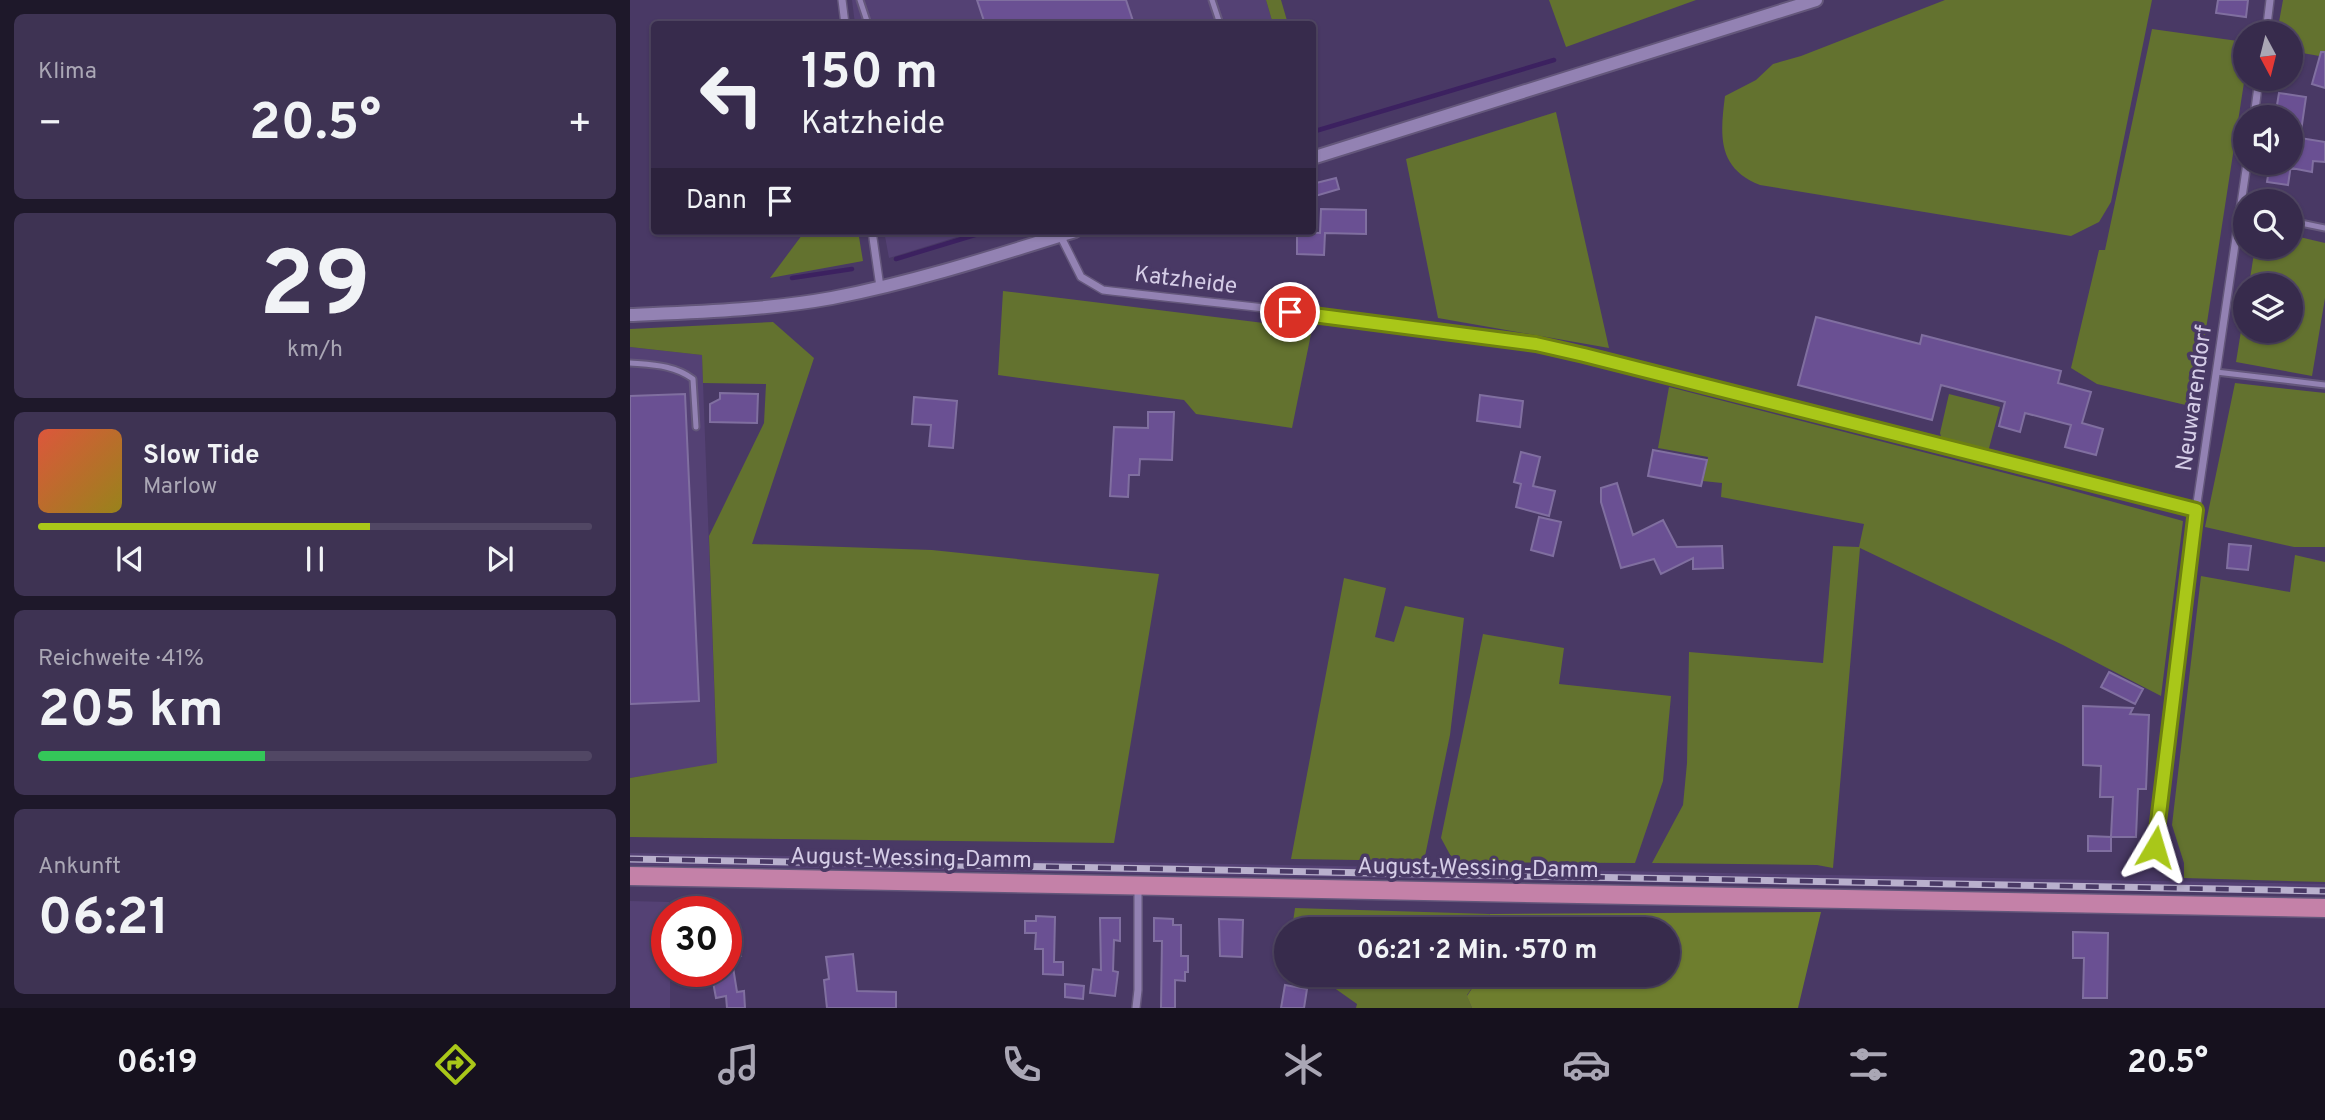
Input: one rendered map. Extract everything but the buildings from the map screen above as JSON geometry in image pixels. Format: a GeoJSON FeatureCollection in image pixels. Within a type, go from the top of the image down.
{"type":"FeatureCollection","features":[{"type":"Feature","properties":{"kind":"main road","name":"August-Wessing-Damm"},"geometry":{"type":"LineString","coordinates":[[630,876],[2325,908]]}},
{"type":"Feature","properties":{"kind":"street"},"geometry":{"type":"LineString","coordinates":[[1316,157],[1816,0]]}},
{"type":"Feature","properties":{"kind":"street"},"geometry":{"type":"LineString","coordinates":[[2267,21],[2270,0]]}},
{"type":"Feature","properties":{"kind":"street"},"geometry":{"type":"LineString","coordinates":[[842,1],[845,21]]}},
{"type":"Feature","properties":{"kind":"street"},"geometry":{"type":"LineString","coordinates":[[873,235],[880,288]]}},
{"type":"Feature","properties":{"kind":"street"},"geometry":{"type":"LineString","coordinates":[[630,315],[764,307],[830,298],[880,288],[1063,235]]}},
{"type":"Feature","properties":{"kind":"street","name":"Katzheide"},"geometry":{"type":"LineString","coordinates":[[1060,236],[1081,277],[1103,290],[1536,344],[2196,510]]}},
{"type":"Feature","properties":{"kind":"street","name":"Neuwarendorf"},"geometry":{"type":"LineString","coordinates":[[2155,847],[2196,510],[2235,259]]}},
{"type":"Feature","properties":{"kind":"street"},"geometry":{"type":"LineString","coordinates":[[1136,1008],[1138,885]]}},
{"type":"Feature","properties":{"kind":"lane"},"geometry":{"type":"LineString","coordinates":[[842,1],[852,0]]}},
{"type":"Feature","properties":{"kind":"lane"},"geometry":{"type":"LineString","coordinates":[[860,0],[867,21]]}},
{"type":"Feature","properties":{"kind":"lane"},"geometry":{"type":"LineString","coordinates":[[1212,0],[1219,21]]}},
{"type":"Feature","properties":{"kind":"lane"},"geometry":{"type":"LineString","coordinates":[[2303,223],[2325,228]]}},
{"type":"Feature","properties":{"kind":"lane"},"geometry":{"type":"LineString","coordinates":[[630,363],[668,366],[681,370],[693,379],[696,427]]}},
{"type":"Feature","properties":{"kind":"lane"},"geometry":{"type":"LineString","coordinates":[[2216,372],[2325,385]]}},
{"type":"Feature","properties":{"kind":"shaded area"},"geometry":{"type":"Polygon","coordinates":[[[852,0],[1266,0],[1272,21],[855,21],[852,0]]]}},
{"type":"Feature","properties":{"kind":"shaded area"},"geometry":{"type":"Polygon","coordinates":[[[885,235],[963,235],[889,258],[885,235]]]}},
{"type":"Feature","properties":{"kind":"shaded area"},"geometry":{"type":"Polygon","coordinates":[[[630,347],[702,355],[717,764],[630,778],[630,347]]]}},
{"type":"Feature","properties":{"kind":"shaded area"},"geometry":{"type":"Polygon","coordinates":[[[630,853],[2325,884],[2325,894],[630,865],[630,853]]]}},
{"type":"Feature","properties":{"kind":"shaded area"},"geometry":{"type":"Polygon","coordinates":[[[630,901],[651,902],[651,987],[670,987],[670,1008],[630,1008],[630,901]]]}},
{"type":"Feature","properties":{"kind":"green space"},"geometry":{"type":"Polygon","coordinates":[[[1266,0],[1281,0],[1287,21],[1272,21],[1266,0]]]}},
{"type":"Feature","properties":{"kind":"green space"},"geometry":{"type":"Polygon","coordinates":[[[1549,0],[1696,0],[1566,47],[1549,0]]]}},
{"type":"Feature","properties":{"kind":"green space"},"geometry":{"type":"Polygon","coordinates":[[[1945,0],[2152,0],[2111,202],[2099,222],[2071,236],[1760,185],[1746,178],[1729,160],[1724,149],[1722,124],[1725,96],[1756,80],[1773,64],[1801,56],[1945,0]]]}},
{"type":"Feature","properties":{"kind":"green space"},"geometry":{"type":"Polygon","coordinates":[[[2283,0],[2325,0],[2325,57],[2303,53],[2303,21],[2279,21],[2283,0]]]}},
{"type":"Feature","properties":{"kind":"green space"},"geometry":{"type":"Polygon","coordinates":[[[2152,29],[2233,40],[2233,91],[2243,91],[2241,105],[2233,105],[2233,154],[2194,407],[2097,384],[2071,368],[2099,250],[2105,250],[2152,29]]]}},
{"type":"Feature","properties":{"kind":"green space"},"geometry":{"type":"Polygon","coordinates":[[[1556,112],[1609,348],[1438,318],[1406,159],[1556,112]]]}},
{"type":"Feature","properties":{"kind":"green space"},"geometry":{"type":"Polygon","coordinates":[[[802,235],[859,235],[863,261],[770,278],[802,235]]]}},
{"type":"Feature","properties":{"kind":"green space"},"geometry":{"type":"Polygon","coordinates":[[[2303,238],[2325,243],[2325,298],[2312,376],[2236,362],[2239,343],[2303,343],[2303,273],[2251,273],[2253,259],[2303,259],[2303,238]]]}},
{"type":"Feature","properties":{"kind":"green space"},"geometry":{"type":"Polygon","coordinates":[[[1003,291],[1312,329],[1292,428],[1196,414],[1184,400],[998,375],[1003,291]]]}},
{"type":"Feature","properties":{"kind":"green space"},"geometry":{"type":"Polygon","coordinates":[[[773,322],[814,358],[752,544],[932,550],[1159,574],[1114,843],[630,837],[630,778],[717,763],[709,536],[764,423],[766,384],[703,383],[702,355],[630,347],[630,329],[773,322]]]}},
{"type":"Feature","properties":{"kind":"green space"},"geometry":{"type":"Polygon","coordinates":[[[2235,383],[2325,393],[2325,547],[2294,547],[2205,527],[2235,383]]]}},
{"type":"Feature","properties":{"kind":"green space"},"geometry":{"type":"Polygon","coordinates":[[[1669,387],[2183,521],[2161,696],[2063,645],[1860,548],[1833,868],[1817,865],[1652,863],[1683,805],[1687,763],[1689,652],[1823,663],[1833,546],[1859,547],[1864,524],[1721,497],[1722,483],[1703,481],[1708,457],[1658,448],[1669,387]]]}},
{"type":"Feature","properties":{"kind":"green space"},"geometry":{"type":"Polygon","coordinates":[[[1949,394],[2000,407],[1988,452],[1942,440],[1940,433],[1949,394]]]}},
{"type":"Feature","properties":{"kind":"green space"},"geometry":{"type":"Polygon","coordinates":[[[2295,555],[2325,562],[2325,882],[2184,878],[2184,863],[2172,825],[2201,576],[2290,592],[2295,555]]]}},
{"type":"Feature","properties":{"kind":"green space"},"geometry":{"type":"Polygon","coordinates":[[[1344,578],[1386,588],[1375,637],[1394,642],[1405,606],[1464,618],[1450,735],[1424,861],[1291,859],[1344,578]]]}},
{"type":"Feature","properties":{"kind":"green space"},"geometry":{"type":"Polygon","coordinates":[[[1483,634],[1564,648],[1559,684],[1671,696],[1663,781],[1635,863],[1454,862],[1441,838],[1483,634]]]}},
{"type":"Feature","properties":{"kind":"green space"},"geometry":{"type":"Polygon","coordinates":[[[1295,908],[1490,914],[1489,917],[1294,917],[1295,908]]]}},
{"type":"Feature","properties":{"kind":"green space"},"geometry":{"type":"Polygon","coordinates":[[[1821,912],[1798,1008],[1472,1008],[1467,996],[1473,987],[1680,987],[1680,917],[1489,917],[1490,914],[1821,912]]]}},
{"type":"Feature","properties":{"kind":"green space"},"geometry":{"type":"Polygon","coordinates":[[[1333,987],[1473,987],[1467,995],[1472,1008],[1356,1008],[1357,1004],[1333,987]]]}},
{"type":"Feature","properties":{"kind":"waterway"},"geometry":{"type":"LineString","coordinates":[[1316,131],[1554,60]]}},
{"type":"Feature","properties":{"kind":"waterway"},"geometry":{"type":"LineString","coordinates":[[896,259],[975,235]]}},
{"type":"Feature","properties":{"kind":"waterway"},"geometry":{"type":"LineString","coordinates":[[792,278],[852,269]]}},
{"type":"Feature","properties":{"kind":"railway"},"geometry":{"type":"LineString","coordinates":[[630,859],[2325,891]]}},
{"type":"Feature","properties":{"kind":"route"},"geometry":{"type":"LineString","coordinates":[[1290,312],[1536,344],[2196,510],[2155,847]]}}]}
